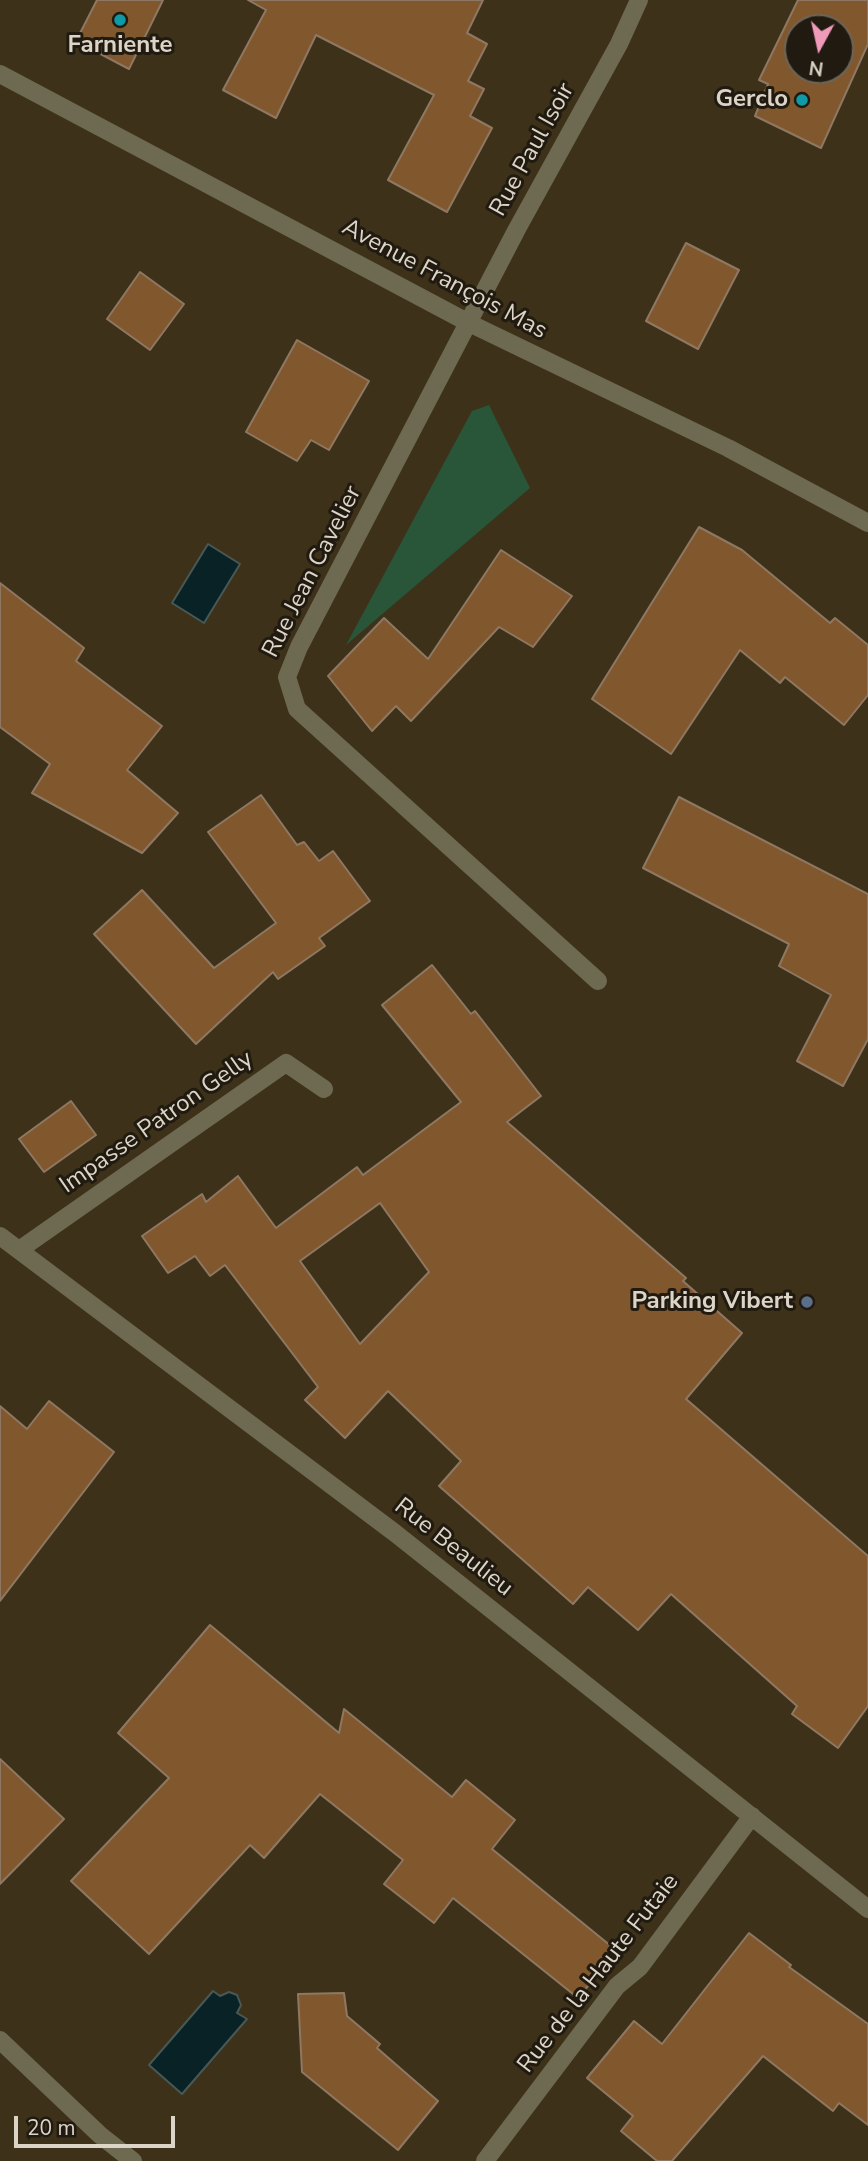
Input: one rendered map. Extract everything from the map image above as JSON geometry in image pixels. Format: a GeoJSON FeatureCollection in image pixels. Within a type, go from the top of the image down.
{"type":"FeatureCollection","features":[{"type":"Feature","properties":{"kind":"street","name":"Rue Paul Isoir"},"geometry":{"type":"LineString","coordinates":[[469,323],[517,229],[619,44],[639,0]]}},
{"type":"Feature","properties":{"kind":"street","name":"Avenue François Mas"},"geometry":{"type":"LineString","coordinates":[[0,74],[469,323],[728,448],[868,523]]}},
{"type":"Feature","properties":{"kind":"street","name":"Rue Jean Cavelier"},"geometry":{"type":"LineString","coordinates":[[469,323],[299,647],[287,677],[297,709],[598,981]]}},
{"type":"Feature","properties":{"kind":"street","name":"Impasse Patron Gelly"},"geometry":{"type":"LineString","coordinates":[[19,1250],[286,1063],[324,1089]]}},
{"type":"Feature","properties":{"kind":"street","name":"Rue Beaulieu"},"geometry":{"type":"LineString","coordinates":[[0,1236],[395,1533],[868,1909]]}},
{"type":"Feature","properties":{"kind":"street","name":"Rue de la Haute Futaie"},"geometry":{"type":"LineString","coordinates":[[485,2161],[617,1986],[640,1967],[752,1816]]}},
{"type":"Feature","properties":{"kind":"street"},"geometry":{"type":"LineString","coordinates":[[0,2040],[100,2135],[133,2161]]}},
{"type":"Feature","properties":{"kind":"green space"},"geometry":{"type":"Polygon","coordinates":[[[489,405],[530,488],[346,645],[472,411],[489,405]]]}},
{"type":"Feature","properties":{"kind":"water"},"geometry":{"type":"Polygon","coordinates":[[[208,544],[240,564],[204,623],[172,603],[208,544]]]}},
{"type":"Feature","properties":{"kind":"water"},"geometry":{"type":"Polygon","coordinates":[[[213,1991],[220,1996],[229,1992],[237,1995],[241,2005],[237,2013],[247,2019],[182,2094],[149,2065],[213,1991]]]}},
{"type":"Feature","properties":{"kind":"building","name":"Farniente"},"geometry":{"type":"Polygon","coordinates":[[[97,0],[163,0],[129,69],[76,41],[97,0]]]}},
{"type":"Feature","properties":{"kind":"building"},"geometry":{"type":"Polygon","coordinates":[[[248,0],[483,0],[467,33],[487,44],[468,81],[484,89],[470,116],[492,128],[447,212],[388,180],[434,95],[316,35],[276,118],[223,90],[266,10],[248,0]]]}},
{"type":"Feature","properties":{"kind":"building","name":"Gerclo"},"geometry":{"type":"Polygon","coordinates":[[[798,0],[868,0],[868,44],[854,75],[854,14],[791,14],[798,0]]]}},
{"type":"Feature","properties":{"kind":"building","name":"Gerclo"},"geometry":{"type":"Polygon","coordinates":[[[784,29],[784,84],[850,84],[821,148],[755,116],[768,84],[759,80],[784,29]]]}},
{"type":"Feature","properties":{"kind":"building"},"geometry":{"type":"Polygon","coordinates":[[[686,243],[739,270],[698,349],[646,321],[686,243]]]}},
{"type":"Feature","properties":{"kind":"building"},"geometry":{"type":"Polygon","coordinates":[[[140,272],[184,304],[150,350],[107,319],[140,272]]]}},
{"type":"Feature","properties":{"kind":"building"},"geometry":{"type":"Polygon","coordinates":[[[297,340],[369,381],[329,450],[311,440],[297,461],[246,432],[297,340]]]}},
{"type":"Feature","properties":{"kind":"building"},"geometry":{"type":"Polygon","coordinates":[[[699,527],[742,550],[830,623],[835,618],[868,645],[868,695],[844,725],[785,677],[780,683],[740,650],[671,754],[592,699],[699,527]]]}},
{"type":"Feature","properties":{"kind":"building"},"geometry":{"type":"Polygon","coordinates":[[[501,550],[572,596],[533,647],[499,627],[411,721],[396,706],[372,731],[328,676],[384,618],[428,659],[501,550]]]}},
{"type":"Feature","properties":{"kind":"building"},"geometry":{"type":"Polygon","coordinates":[[[0,583],[84,648],[76,661],[162,726],[127,770],[178,813],[142,853],[32,793],[50,764],[0,727],[0,583]]]}},
{"type":"Feature","properties":{"kind":"building"},"geometry":{"type":"Polygon","coordinates":[[[261,795],[297,845],[304,842],[319,861],[333,851],[370,901],[319,938],[325,946],[278,979],[273,972],[196,1044],[94,934],[142,890],[214,968],[276,923],[208,832],[261,795]]]}},
{"type":"Feature","properties":{"kind":"building"},"geometry":{"type":"Polygon","coordinates":[[[679,797],[868,894],[868,1039],[843,1086],[797,1061],[831,995],[779,966],[789,944],[643,868],[679,797]]]}},
{"type":"Feature","properties":{"kind":"building"},"geometry":{"type":"Polygon","coordinates":[[[432,965],[471,1014],[475,1011],[541,1096],[507,1122],[686,1278],[683,1281],[742,1333],[686,1399],[868,1556],[868,1706],[838,1748],[792,1714],[797,1706],[671,1594],[638,1630],[588,1587],[573,1604],[439,1486],[461,1461],[388,1391],[345,1438],[305,1400],[318,1387],[225,1265],[210,1276],[195,1256],[168,1273],[142,1236],[202,1194],[206,1202],[238,1176],[276,1228],[357,1167],[363,1175],[461,1102],[382,1005],[432,965]],[[380,1203],[300,1261],[360,1344],[429,1272],[380,1203]]]}},
{"type":"Feature","properties":{"kind":"building"},"geometry":{"type":"Polygon","coordinates":[[[71,1101],[96,1135],[44,1172],[19,1139],[71,1101]]]}},
{"type":"Feature","properties":{"kind":"building"},"geometry":{"type":"Polygon","coordinates":[[[49,1401],[114,1452],[0,1601],[0,1406],[27,1429],[49,1401]]]}},
{"type":"Feature","properties":{"kind":"building"},"geometry":{"type":"Polygon","coordinates":[[[210,1625],[339,1733],[344,1709],[452,1797],[466,1780],[515,1820],[492,1849],[617,1951],[578,1998],[453,1898],[434,1923],[384,1884],[403,1860],[320,1794],[264,1858],[250,1845],[149,1954],[71,1881],[169,1778],[118,1733],[210,1625]]]}},
{"type":"Feature","properties":{"kind":"building"},"geometry":{"type":"Polygon","coordinates":[[[0,1759],[64,1819],[0,1884],[0,1759]]]}},
{"type":"Feature","properties":{"kind":"building"},"geometry":{"type":"Polygon","coordinates":[[[749,1933],[791,1965],[789,1967],[868,2024],[868,2125],[839,2103],[833,2111],[763,2056],[672,2161],[657,2161],[621,2131],[633,2116],[587,2078],[634,2021],[662,2044],[749,1933]]]}},
{"type":"Feature","properties":{"kind":"building"},"geometry":{"type":"Polygon","coordinates":[[[344,1993],[347,2016],[380,2044],[377,2048],[438,2101],[398,2150],[302,2072],[298,1994],[344,1993]]]}},
{"type":"Feature","properties":{"kind":"place","name":"Farniente"},"geometry":{"type":"Point","coordinates":[120,20]}},
{"type":"Feature","properties":{"kind":"place","name":"Gerclo"},"geometry":{"type":"Point","coordinates":[802,100]}},
{"type":"Feature","properties":{"kind":"place","name":"Parking Vibert"},"geometry":{"type":"Point","coordinates":[807,1302]}}]}
